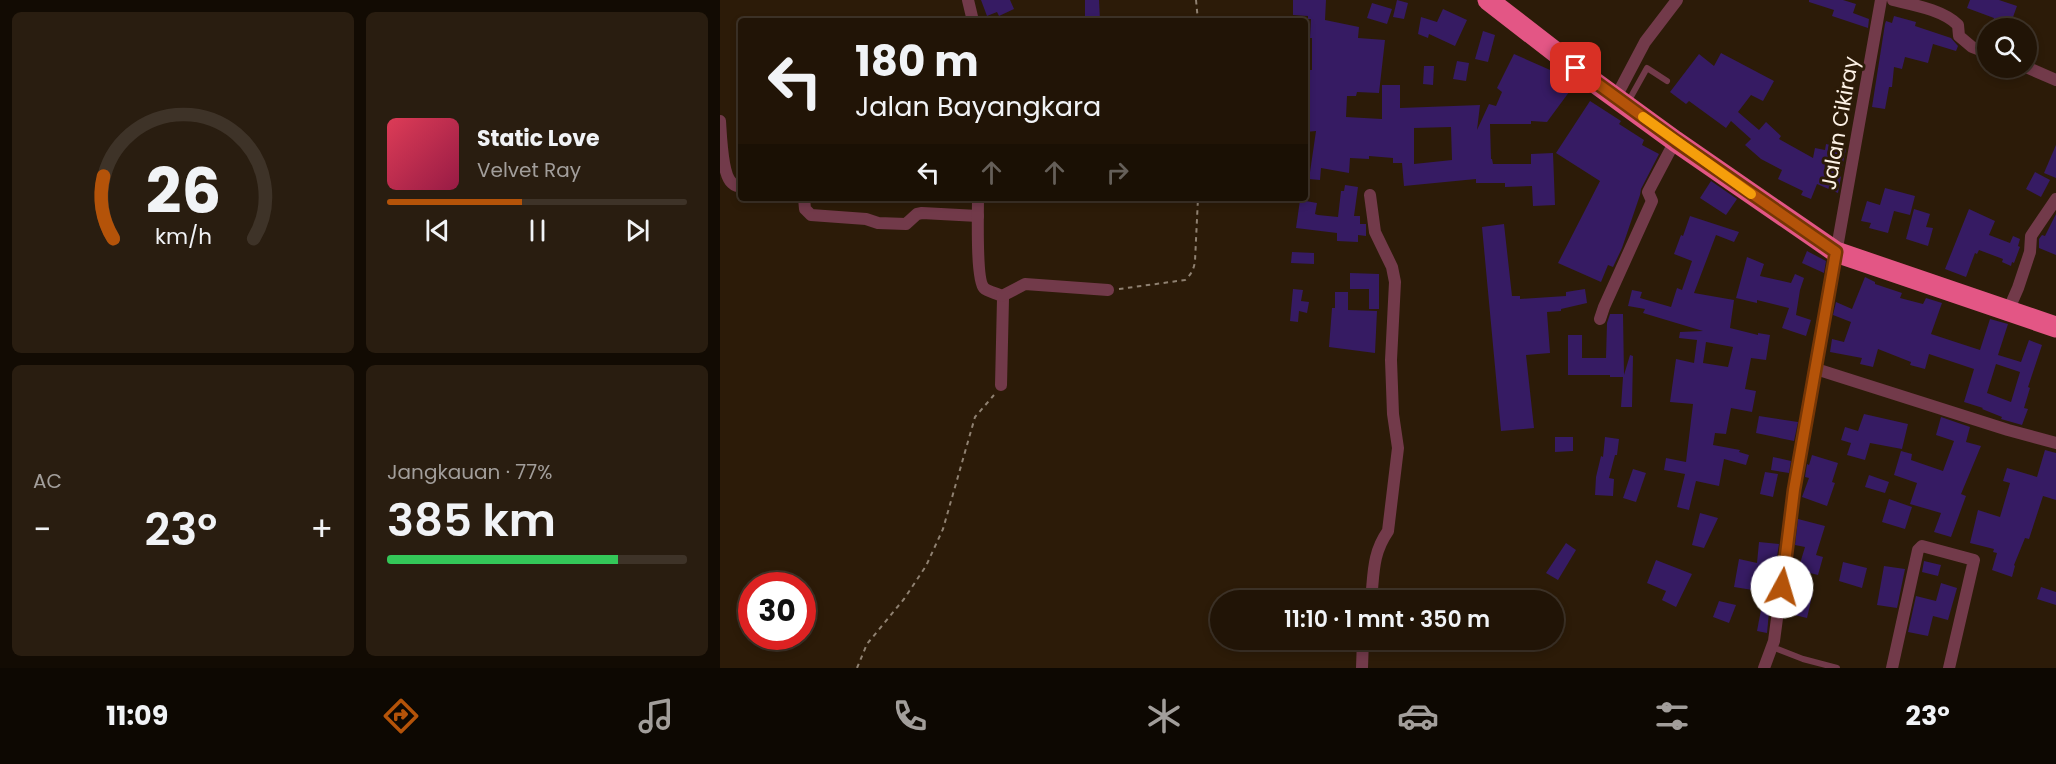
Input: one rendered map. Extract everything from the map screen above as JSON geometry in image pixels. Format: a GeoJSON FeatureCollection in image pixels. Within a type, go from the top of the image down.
{"type":"FeatureCollection","features":[{"type":"Feature","properties":{"kind":"highway"},"geometry":{"type":"LineString","coordinates":[[1488,0],[1676,141],[1836,252],[2056,327]]}},
{"type":"Feature","properties":{"kind":"street"},"geometry":{"type":"LineString","coordinates":[[968,0],[972,18]]}},
{"type":"Feature","properties":{"kind":"street"},"geometry":{"type":"LineString","coordinates":[[1621,101],[1645,42],[1677,0]]}},
{"type":"Feature","properties":{"kind":"street","name":"Jalan Cikiray"},"geometry":{"type":"LineString","coordinates":[[1764,668],[1772,646],[1794,490],[1881,0]]}},
{"type":"Feature","properties":{"kind":"street"},"geometry":{"type":"LineString","coordinates":[[1893,0],[1952,19],[1958,25],[1959,36],[1977,49]]}},
{"type":"Feature","properties":{"kind":"street"},"geometry":{"type":"LineString","coordinates":[[2037,72],[2056,80]]}},
{"type":"Feature","properties":{"kind":"street"},"geometry":{"type":"LineString","coordinates":[[720,122],[726,171],[729,181],[738,186]]}},
{"type":"Feature","properties":{"kind":"street"},"geometry":{"type":"LineString","coordinates":[[1600,319],[1652,201],[1648,192],[1676,141]]}},
{"type":"Feature","properties":{"kind":"street"},"geometry":{"type":"LineString","coordinates":[[1371,195],[1375,232],[1392,267],[1395,282],[1392,370],[1393,414],[1398,448],[1388,531],[1375,556],[1372,590]]}},
{"type":"Feature","properties":{"kind":"street"},"geometry":{"type":"LineString","coordinates":[[2008,311],[2030,252],[2031,236],[2056,199]]}},
{"type":"Feature","properties":{"kind":"street"},"geometry":{"type":"LineString","coordinates":[[805,201],[807,213],[811,215],[866,219],[878,223],[906,224],[917,214],[922,213],[978,216]]}},
{"type":"Feature","properties":{"kind":"street"},"geometry":{"type":"LineString","coordinates":[[978,201],[978,257],[982,283],[985,288],[1002,296]]}},
{"type":"Feature","properties":{"kind":"street"},"geometry":{"type":"LineString","coordinates":[[1002,296],[1025,284],[1108,290]]}},
{"type":"Feature","properties":{"kind":"street"},"geometry":{"type":"LineString","coordinates":[[1001,385],[1002,296]]}},
{"type":"Feature","properties":{"kind":"street"},"geometry":{"type":"LineString","coordinates":[[1816,369],[1997,427],[2056,442]]}},
{"type":"Feature","properties":{"kind":"street"},"geometry":{"type":"LineString","coordinates":[[1892,668],[1918,550],[1922,546],[1974,559],[1949,668]]}},
{"type":"Feature","properties":{"kind":"street"},"geometry":{"type":"LineString","coordinates":[[1362,668],[1363,650]]}},
{"type":"Feature","properties":{"kind":"lane"},"geometry":{"type":"LineString","coordinates":[[1621,101],[1647,68],[1667,81]]}},
{"type":"Feature","properties":{"kind":"lane"},"geometry":{"type":"LineString","coordinates":[[1772,646],[1803,659],[1837,668]]}},
{"type":"Feature","properties":{"kind":"path"},"geometry":{"type":"LineString","coordinates":[[1196,0],[1198,18]]}},
{"type":"Feature","properties":{"kind":"path"},"geometry":{"type":"LineString","coordinates":[[1108,290],[1154,285],[1188,278],[1194,269],[1198,201]]}},
{"type":"Feature","properties":{"kind":"path"},"geometry":{"type":"LineString","coordinates":[[857,668],[867,644],[904,599],[926,566],[943,529],[975,417],[988,405],[1001,385]]}},
{"type":"Feature","properties":{"kind":"building"},"geometry":{"type":"Polygon","coordinates":[[[981,0],[1010,0],[1014,9],[999,16],[997,12],[987,16],[981,0]]]}},
{"type":"Feature","properties":{"kind":"building"},"geometry":{"type":"Polygon","coordinates":[[[1085,0],[1099,0],[1100,18],[1085,18],[1085,0]]]}},
{"type":"Feature","properties":{"kind":"building"},"geometry":{"type":"Polygon","coordinates":[[[1293,0],[1326,0],[1325,20],[1359,27],[1358,38],[1385,40],[1379,93],[1357,92],[1356,96],[1347,96],[1346,117],[1382,119],[1382,85],[1400,85],[1400,108],[1480,105],[1477,130],[1489,104],[1496,106],[1502,92],[1497,88],[1514,54],[1557,73],[1559,71],[1575,84],[1547,122],[1490,124],[1493,164],[1531,164],[1531,154],[1553,153],[1555,205],[1533,206],[1532,186],[1505,187],[1505,183],[1476,183],[1476,179],[1404,186],[1402,163],[1393,163],[1393,158],[1369,156],[1369,159],[1350,158],[1349,173],[1321,168],[1320,180],[1309,179],[1316,131],[1308,132],[1308,70],[1312,70],[1312,38],[1310,38],[1311,19],[1308,19],[1308,16],[1293,15],[1293,0]],[[1451,127],[1414,128],[1414,164],[1452,160],[1451,127]]]}},
{"type":"Feature","properties":{"kind":"building"},"geometry":{"type":"Polygon","coordinates":[[[1397,0],[1408,3],[1404,19],[1393,17],[1397,0]]]}},
{"type":"Feature","properties":{"kind":"building"},"geometry":{"type":"Polygon","coordinates":[[[1809,0],[1843,0],[1856,4],[1853,13],[1869,19],[1868,28],[1832,16],[1834,10],[1809,2],[1809,0]]]}},
{"type":"Feature","properties":{"kind":"building"},"geometry":{"type":"Polygon","coordinates":[[[1970,0],[1999,0],[2017,6],[2013,18],[1994,18],[1967,8],[1970,0]]]}},
{"type":"Feature","properties":{"kind":"building"},"geometry":{"type":"Polygon","coordinates":[[[1372,3],[1392,9],[1387,24],[1367,18],[1372,3]]]}},
{"type":"Feature","properties":{"kind":"building"},"geometry":{"type":"Polygon","coordinates":[[[1443,9],[1467,20],[1455,46],[1429,34],[1428,38],[1418,34],[1421,17],[1437,22],[1443,9]]]}},
{"type":"Feature","properties":{"kind":"building"},"geometry":{"type":"Polygon","coordinates":[[[1894,16],[1916,22],[1915,26],[1951,38],[1958,46],[1956,51],[1933,44],[1928,63],[1905,57],[1902,69],[1894,67],[1892,87],[1889,87],[1885,109],[1872,107],[1885,24],[1886,21],[1892,23],[1894,16]]]}},
{"type":"Feature","properties":{"kind":"building"},"geometry":{"type":"Polygon","coordinates":[[[1483,31],[1495,35],[1488,62],[1475,59],[1483,31]]]}},
{"type":"Feature","properties":{"kind":"building"},"geometry":{"type":"Polygon","coordinates":[[[1721,53],[1774,81],[1763,101],[1751,95],[1738,112],[1759,130],[1766,122],[1781,136],[1779,139],[1813,158],[1815,148],[1825,150],[1826,144],[1846,149],[1838,193],[1817,184],[1811,199],[1801,195],[1803,191],[1778,179],[1782,170],[1761,159],[1745,145],[1751,139],[1731,121],[1726,128],[1689,101],[1686,104],[1670,92],[1699,54],[1714,66],[1721,53]]]}},
{"type":"Feature","properties":{"kind":"building"},"geometry":{"type":"Polygon","coordinates":[[[1457,61],[1469,63],[1466,81],[1453,79],[1457,61]]]}},
{"type":"Feature","properties":{"kind":"building"},"geometry":{"type":"Polygon","coordinates":[[[1424,66],[1434,66],[1433,85],[1423,84],[1424,66]]]}},
{"type":"Feature","properties":{"kind":"building"},"geometry":{"type":"Polygon","coordinates":[[[1590,101],[1621,121],[1619,124],[1644,140],[1642,145],[1659,154],[1641,189],[1622,248],[1613,267],[1608,265],[1601,282],[1558,263],[1600,181],[1556,153],[1590,101]]]}},
{"type":"Feature","properties":{"kind":"building"},"geometry":{"type":"Polygon","coordinates":[[[2056,145],[2056,178],[2044,173],[2056,145]]]}},
{"type":"Feature","properties":{"kind":"building"},"geometry":{"type":"Polygon","coordinates":[[[2035,172],[2050,180],[2041,197],[2026,189],[2035,172]]]}},
{"type":"Feature","properties":{"kind":"building"},"geometry":{"type":"Polygon","coordinates":[[[1711,181],[1737,199],[1726,215],[1700,198],[1711,181]]]}},
{"type":"Feature","properties":{"kind":"building"},"geometry":{"type":"Polygon","coordinates":[[[1345,185],[1358,187],[1354,216],[1360,216],[1360,224],[1366,224],[1366,236],[1358,235],[1358,242],[1337,241],[1337,233],[1296,228],[1300,201],[1317,203],[1315,214],[1338,217],[1341,191],[1344,191],[1345,185]]]}},
{"type":"Feature","properties":{"kind":"building"},"geometry":{"type":"Polygon","coordinates":[[[1885,188],[1915,196],[1910,215],[1894,211],[1888,233],[1869,228],[1871,223],[1861,221],[1867,201],[1880,205],[1885,188]]]}},
{"type":"Feature","properties":{"kind":"building"},"geometry":{"type":"Polygon","coordinates":[[[1914,209],[1930,214],[1926,227],[1933,228],[1928,246],[1906,239],[1914,209]]]}},
{"type":"Feature","properties":{"kind":"building"},"geometry":{"type":"Polygon","coordinates":[[[1969,209],[1995,221],[1989,235],[2010,243],[2013,236],[2020,239],[2018,246],[2020,247],[2011,266],[2002,262],[2003,259],[1979,250],[1977,254],[1975,253],[1966,277],[1945,269],[1969,209]]]}},
{"type":"Feature","properties":{"kind":"building"},"geometry":{"type":"Polygon","coordinates":[[[2056,214],[2056,255],[2039,248],[2039,239],[2042,235],[2045,236],[2056,214]]]}},
{"type":"Feature","properties":{"kind":"building"},"geometry":{"type":"Polygon","coordinates":[[[1690,216],[1739,232],[1734,242],[1716,235],[1694,293],[1734,300],[1730,328],[1758,335],[1758,333],[1770,335],[1766,360],[1751,358],[1745,389],[1756,391],[1752,412],[1731,408],[1726,434],[1715,433],[1713,445],[1740,450],[1739,452],[1749,455],[1746,465],[1724,459],[1719,486],[1696,481],[1689,510],[1677,507],[1685,474],[1664,470],[1666,458],[1686,462],[1693,404],[1670,402],[1676,359],[1694,363],[1697,340],[1679,338],[1680,332],[1703,331],[1643,313],[1645,309],[1628,306],[1632,290],[1642,292],[1640,298],[1671,307],[1677,288],[1682,290],[1692,261],[1674,254],[1681,235],[1683,236],[1690,216]],[[1706,342],[1703,363],[1728,367],[1733,347],[1706,342]]]}},
{"type":"Feature","properties":{"kind":"building"},"geometry":{"type":"Polygon","coordinates":[[[1504,224],[1512,296],[1520,296],[1520,299],[1566,296],[1566,292],[1585,289],[1587,303],[1561,309],[1561,311],[1547,312],[1550,353],[1526,355],[1534,428],[1501,431],[1482,227],[1504,224]]]}},
{"type":"Feature","properties":{"kind":"building"},"geometry":{"type":"Polygon","coordinates":[[[1807,251],[1826,261],[1824,273],[1802,263],[1807,251]]]}},
{"type":"Feature","properties":{"kind":"building"},"geometry":{"type":"Polygon","coordinates":[[[1292,252],[1314,253],[1314,264],[1291,263],[1292,252]]]}},
{"type":"Feature","properties":{"kind":"building"},"geometry":{"type":"Polygon","coordinates":[[[1747,257],[1764,264],[1760,276],[1791,283],[1795,274],[1804,278],[1796,315],[1811,320],[1806,336],[1782,328],[1789,308],[1757,300],[1757,303],[1736,298],[1747,257]]]}},
{"type":"Feature","properties":{"kind":"building"},"geometry":{"type":"Polygon","coordinates":[[[1350,273],[1379,274],[1379,309],[1369,309],[1369,289],[1350,289],[1350,273]]]}},
{"type":"Feature","properties":{"kind":"building"},"geometry":{"type":"Polygon","coordinates":[[[1865,277],[1875,284],[1902,293],[1900,298],[1923,304],[1926,298],[1942,303],[1931,334],[1980,350],[1990,319],[2008,324],[1998,355],[2021,362],[2029,340],[2042,345],[2028,387],[2030,388],[2024,408],[2028,409],[2022,425],[2001,419],[2002,417],[1983,408],[1964,402],[1974,369],[1929,354],[1925,369],[1910,365],[1911,362],[1878,349],[1873,367],[1860,364],[1862,358],[1830,352],[1832,339],[1844,342],[1851,322],[1833,315],[1836,302],[1852,309],[1865,277]],[[1996,364],[1987,393],[2011,402],[2020,372],[1996,364]]]}},
{"type":"Feature","properties":{"kind":"building"},"geometry":{"type":"Polygon","coordinates":[[[1293,289],[1303,290],[1301,301],[1309,302],[1307,313],[1299,311],[1298,322],[1290,321],[1293,289]]]}},
{"type":"Feature","properties":{"kind":"building"},"geometry":{"type":"Polygon","coordinates":[[[1335,292],[1348,292],[1348,310],[1377,311],[1375,353],[1329,347],[1335,292]]]}},
{"type":"Feature","properties":{"kind":"building"},"geometry":{"type":"Polygon","coordinates":[[[1610,314],[1623,314],[1624,375],[1630,355],[1633,356],[1632,407],[1621,407],[1623,377],[1568,375],[1568,335],[1582,335],[1582,358],[1606,358],[1607,323],[1610,314]]]}},
{"type":"Feature","properties":{"kind":"building"},"geometry":{"type":"Polygon","coordinates":[[[1864,414],[1908,424],[1902,449],[1870,443],[1865,460],[1847,455],[1851,443],[1841,440],[1845,427],[1858,431],[1864,414]]]}},
{"type":"Feature","properties":{"kind":"building"},"geometry":{"type":"Polygon","coordinates":[[[1759,416],[1798,422],[1794,441],[1756,433],[1759,416]]]}},
{"type":"Feature","properties":{"kind":"building"},"geometry":{"type":"Polygon","coordinates":[[[1941,417],[1970,427],[1966,442],[1981,446],[1961,494],[1966,496],[1951,537],[1934,532],[1941,513],[1910,504],[1917,483],[1894,475],[1901,451],[1912,454],[1911,460],[1943,471],[1954,441],[1936,435],[1941,417]]]}},
{"type":"Feature","properties":{"kind":"building"},"geometry":{"type":"Polygon","coordinates":[[[1555,437],[1573,437],[1573,451],[1555,452],[1555,437]]]}},
{"type":"Feature","properties":{"kind":"building"},"geometry":{"type":"Polygon","coordinates":[[[1605,437],[1619,439],[1617,455],[1615,455],[1609,478],[1614,479],[1613,496],[1595,495],[1596,477],[1601,456],[1603,457],[1605,437]]]}},
{"type":"Feature","properties":{"kind":"building"},"geometry":{"type":"Polygon","coordinates":[[[2045,450],[2056,453],[2056,500],[2043,496],[2029,539],[2025,538],[2014,565],[2012,577],[1992,570],[1997,553],[1993,552],[1994,549],[1970,543],[1978,510],[2000,517],[2010,483],[2003,481],[2007,468],[2037,477],[2045,450]]]}},
{"type":"Feature","properties":{"kind":"building"},"geometry":{"type":"Polygon","coordinates":[[[1812,455],[1838,463],[1832,482],[1835,483],[1827,506],[1802,497],[1809,478],[1805,477],[1807,464],[1809,465],[1812,455]]]}},
{"type":"Feature","properties":{"kind":"building"},"geometry":{"type":"Polygon","coordinates":[[[1773,457],[1791,461],[1789,473],[1771,470],[1773,457]]]}},
{"type":"Feature","properties":{"kind":"building"},"geometry":{"type":"Polygon","coordinates":[[[1633,469],[1646,473],[1636,502],[1623,498],[1633,469]]]}},
{"type":"Feature","properties":{"kind":"building"},"geometry":{"type":"Polygon","coordinates":[[[1765,472],[1778,474],[1773,497],[1760,494],[1765,472]]]}},
{"type":"Feature","properties":{"kind":"building"},"geometry":{"type":"Polygon","coordinates":[[[1869,475],[1889,482],[1885,493],[1865,487],[1869,475]]]}},
{"type":"Feature","properties":{"kind":"building"},"geometry":{"type":"Polygon","coordinates":[[[1889,499],[1912,507],[1905,529],[1882,522],[1889,499]]]}},
{"type":"Feature","properties":{"kind":"building"},"geometry":{"type":"Polygon","coordinates":[[[1700,513],[1718,518],[1704,548],[1692,545],[1700,513]]]}},
{"type":"Feature","properties":{"kind":"building"},"geometry":{"type":"Polygon","coordinates":[[[1798,519],[1825,526],[1816,555],[1823,557],[1818,575],[1798,570],[1805,547],[1795,545],[1798,519]]]}},
{"type":"Feature","properties":{"kind":"building"},"geometry":{"type":"Polygon","coordinates":[[[1759,542],[1779,544],[1773,582],[1767,581],[1765,592],[1734,587],[1739,559],[1757,563],[1759,542]]]}},
{"type":"Feature","properties":{"kind":"building"},"geometry":{"type":"Polygon","coordinates":[[[1566,543],[1576,550],[1558,580],[1546,573],[1566,543]]]}},
{"type":"Feature","properties":{"kind":"building"},"geometry":{"type":"Polygon","coordinates":[[[1656,560],[1692,574],[1676,607],[1662,600],[1666,591],[1647,583],[1656,560]]]}},
{"type":"Feature","properties":{"kind":"building"},"geometry":{"type":"Polygon","coordinates":[[[1924,561],[1941,565],[1938,576],[1922,572],[1924,561]]]}},
{"type":"Feature","properties":{"kind":"building"},"geometry":{"type":"Polygon","coordinates":[[[1843,562],[1867,568],[1862,588],[1839,581],[1843,562]]]}},
{"type":"Feature","properties":{"kind":"building"},"geometry":{"type":"Polygon","coordinates":[[[1884,566],[1905,569],[1897,608],[1877,605],[1884,566]]]}},
{"type":"Feature","properties":{"kind":"building"},"geometry":{"type":"Polygon","coordinates":[[[1941,583],[1957,588],[1948,620],[1933,616],[1928,636],[1908,632],[1916,596],[1936,601],[1941,583]]]}},
{"type":"Feature","properties":{"kind":"building"},"geometry":{"type":"Polygon","coordinates":[[[2041,587],[2056,592],[2056,605],[2037,599],[2041,587]]]}},
{"type":"Feature","properties":{"kind":"building"},"geometry":{"type":"Polygon","coordinates":[[[1798,589],[1813,592],[1807,618],[1786,613],[1790,598],[1795,599],[1798,589]]]}},
{"type":"Feature","properties":{"kind":"building"},"geometry":{"type":"Polygon","coordinates":[[[1719,601],[1736,605],[1729,623],[1713,617],[1719,601]]]}},
{"type":"Feature","properties":{"kind":"building"},"geometry":{"type":"Polygon","coordinates":[[[1761,610],[1769,612],[1767,633],[1757,631],[1761,610]]]}},
{"type":"Feature","properties":{"kind":"slow traffic"},"geometry":{"type":"LineString","coordinates":[[1643,117],[1751,194]]}},
{"type":"Feature","properties":{"kind":"route"},"geometry":{"type":"LineString","coordinates":[[1576,68],[1740,187],[1836,252],[1794,490],[1782,587]]}}]}
